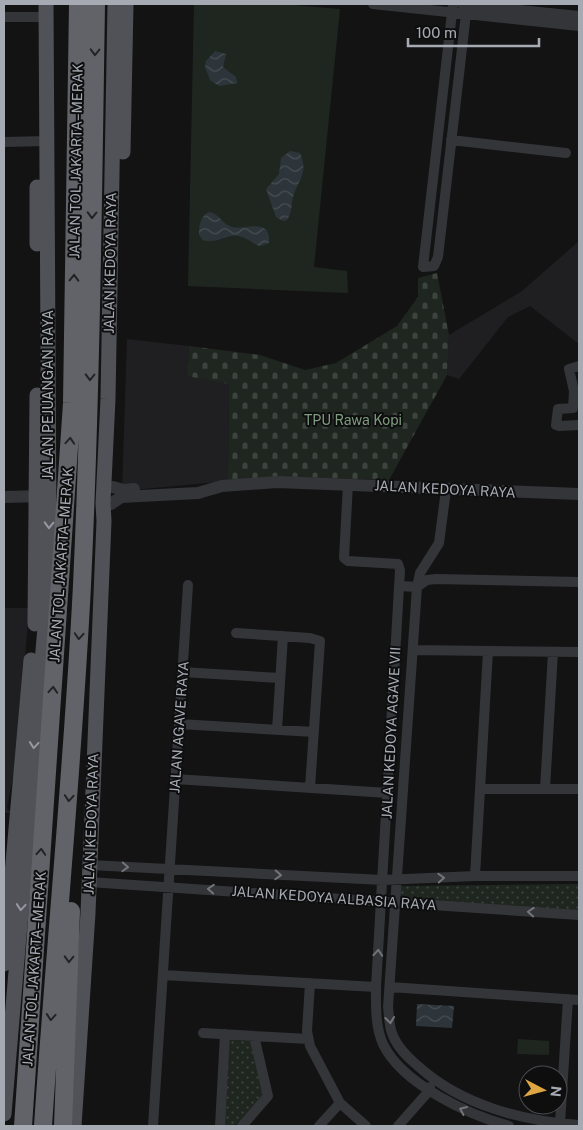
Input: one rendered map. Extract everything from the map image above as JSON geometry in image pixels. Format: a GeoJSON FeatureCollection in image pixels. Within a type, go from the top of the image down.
{"type":"FeatureCollection","features":[{"type":"Feature","properties":{"kind":"highway","name":"JALAN TOL JAKARTA–MERAK"},"geometry":{"type":"LineString","coordinates":[[23,1126],[72,403],[78,4]]}},
{"type":"Feature","properties":{"kind":"highway","name":"JALAN TOL JAKARTA–MERAK"},"geometry":{"type":"LineString","coordinates":[[43,1126],[67,823],[82,587],[90,393],[96,4]]}},
{"type":"Feature","properties":{"kind":"highway"},"geometry":{"type":"LineString","coordinates":[[63,1126],[72,876],[67,823]]}},
{"type":"Feature","properties":{"kind":"highway"},"geometry":{"type":"LineString","coordinates":[[13,1126],[22,1040],[31,1006]]}},
{"type":"Feature","properties":{"kind":"highway"},"geometry":{"type":"LineString","coordinates":[[49,1040],[50,1126]]}},
{"type":"Feature","properties":{"kind":"main road","name":"JALAN KEDOYA RAYA"},"geometry":{"type":"LineString","coordinates":[[74,1126],[90,865],[104,521],[102,503],[108,399],[115,4]]}},
{"type":"Feature","properties":{"kind":"main road","name":"JALAN KEDOYA RAYA"},"geometry":{"type":"LineString","coordinates":[[104,521],[111,504],[114,487],[118,400],[126,4]]}},
{"type":"Feature","properties":{"kind":"main road","name":"JALAN PEJUANGAN RAYA"},"geometry":{"type":"LineString","coordinates":[[4,1114],[45,627],[41,10]]}},
{"type":"Feature","properties":{"kind":"main road","name":"JALAN PEJUANGAN RAYA"},"geometry":{"type":"LineString","coordinates":[[4,964],[35,626],[43,496]]}},
{"type":"Feature","properties":{"kind":"street"},"geometry":{"type":"LineString","coordinates":[[373,4],[454,7],[579,26]]}},
{"type":"Feature","properties":{"kind":"street"},"geometry":{"type":"LineString","coordinates":[[454,7],[423,267],[434,266],[438,257],[466,10]]}},
{"type":"Feature","properties":{"kind":"street"},"geometry":{"type":"LineString","coordinates":[[4,17],[41,10]]}},
{"type":"Feature","properties":{"kind":"street"},"geometry":{"type":"LineString","coordinates":[[466,10],[579,16]]}},
{"type":"Feature","properties":{"kind":"street"},"geometry":{"type":"LineString","coordinates":[[451,140],[566,153]]}},
{"type":"Feature","properties":{"kind":"street"},"geometry":{"type":"LineString","coordinates":[[4,142],[42,141]]}},
{"type":"Feature","properties":{"kind":"street"},"geometry":{"type":"LineString","coordinates":[[579,366],[569,369],[574,391],[573,409],[558,409],[556,425],[579,425]]}},
{"type":"Feature","properties":{"kind":"street","name":"JALAN KEDOYA RAYA"},"geometry":{"type":"LineString","coordinates":[[114,487],[124,490],[198,484],[222,486],[277,482],[579,494]]}},
{"type":"Feature","properties":{"kind":"street","name":"JALAN KEDOYA AGAVE VII"},"geometry":{"type":"LineString","coordinates":[[348,484],[344,558],[348,561],[398,564],[400,586],[376,987],[377,1028],[384,1045],[394,1060],[429,1091],[466,1111],[509,1126]]}},
{"type":"Feature","properties":{"kind":"street","name":"JALAN KEDOYA RAYA"},"geometry":{"type":"LineString","coordinates":[[111,504],[121,497],[198,493],[222,486]]}},
{"type":"Feature","properties":{"kind":"street"},"geometry":{"type":"LineString","coordinates":[[446,490],[439,543],[420,573],[417,587],[389,1019],[395,1041],[404,1054],[456,1094],[484,1105],[560,1124],[579,1125]]}},
{"type":"Feature","properties":{"kind":"street"},"geometry":{"type":"LineString","coordinates":[[4,497],[43,496]]}},
{"type":"Feature","properties":{"kind":"street"},"geometry":{"type":"LineString","coordinates":[[400,586],[417,587],[427,580],[436,579],[579,582]]}},
{"type":"Feature","properties":{"kind":"street","name":"JALAN AGAVE RAYA"},"geometry":{"type":"LineString","coordinates":[[153,1126],[188,586]]}},
{"type":"Feature","properties":{"kind":"street"},"geometry":{"type":"LineString","coordinates":[[236,633],[318,638],[320,641],[310,788]]}},
{"type":"Feature","properties":{"kind":"street"},"geometry":{"type":"LineString","coordinates":[[277,730],[283,636]]}},
{"type":"Feature","properties":{"kind":"street"},"geometry":{"type":"LineString","coordinates":[[414,650],[579,652]]}},
{"type":"Feature","properties":{"kind":"street"},"geometry":{"type":"LineString","coordinates":[[476,876],[488,651]]}},
{"type":"Feature","properties":{"kind":"street"},"geometry":{"type":"LineString","coordinates":[[545,789],[553,652]]}},
{"type":"Feature","properties":{"kind":"street"},"geometry":{"type":"LineString","coordinates":[[182,672],[280,678]]}},
{"type":"Feature","properties":{"kind":"street"},"geometry":{"type":"LineString","coordinates":[[179,724],[314,732]]}},
{"type":"Feature","properties":{"kind":"street"},"geometry":{"type":"LineString","coordinates":[[175,780],[388,793]]}},
{"type":"Feature","properties":{"kind":"street"},"geometry":{"type":"LineString","coordinates":[[481,789],[579,789]]}},
{"type":"Feature","properties":{"kind":"street","name":"JALAN KEDOYA ALBASIA RAYA"},"geometry":{"type":"LineString","coordinates":[[90,865],[383,880],[476,876],[579,876]]}},
{"type":"Feature","properties":{"kind":"street","name":"JALAN KEDOYA ALBASIA RAYA"},"geometry":{"type":"LineString","coordinates":[[89,882],[382,900],[579,915]]}},
{"type":"Feature","properties":{"kind":"street"},"geometry":{"type":"LineString","coordinates":[[163,975],[376,987]]}},
{"type":"Feature","properties":{"kind":"street"},"geometry":{"type":"LineString","coordinates":[[310,983],[308,1039],[340,1103],[366,1126]]}},
{"type":"Feature","properties":{"kind":"street"},"geometry":{"type":"LineString","coordinates":[[390,987],[579,1000]]}},
{"type":"Feature","properties":{"kind":"street"},"geometry":{"type":"LineString","coordinates":[[560,1124],[568,999]]}},
{"type":"Feature","properties":{"kind":"street"},"geometry":{"type":"LineString","coordinates":[[203,1033],[308,1039]]}},
{"type":"Feature","properties":{"kind":"street"},"geometry":{"type":"LineString","coordinates":[[220,1126],[225,1034]]}},
{"type":"Feature","properties":{"kind":"street"},"geometry":{"type":"LineString","coordinates":[[242,1126],[268,1096],[254,1036]]}},
{"type":"Feature","properties":{"kind":"street"},"geometry":{"type":"LineString","coordinates":[[398,1126],[429,1091],[431,1086],[438,1082]]}},
{"type":"Feature","properties":{"kind":"street"},"geometry":{"type":"LineString","coordinates":[[319,1126],[340,1103]]}},
{"type":"Feature","properties":{"kind":"shaded area"},"geometry":{"type":"Polygon","coordinates":[[[579,241],[579,344],[530,306],[508,317],[459,379],[447,375],[449,335],[522,291],[579,241]]]}},
{"type":"Feature","properties":{"kind":"shaded area"},"geometry":{"type":"Polygon","coordinates":[[[127,339],[189,346],[187,375],[229,384],[228,481],[122,491],[127,339]]]}},
{"type":"Feature","properties":{"kind":"shaded area"},"geometry":{"type":"Polygon","coordinates":[[[4,608],[29,608],[17,756],[7,808],[12,813],[4,813],[4,608]]]}},
{"type":"Feature","properties":{"kind":"green space"},"geometry":{"type":"Polygon","coordinates":[[[194,4],[281,4],[340,9],[314,267],[347,271],[348,293],[188,286],[194,4]]]}},
{"type":"Feature","properties":{"kind":"green space","name":"TPU Rawa Kopi"},"geometry":{"type":"Polygon","coordinates":[[[437,273],[449,335],[447,375],[389,480],[294,477],[228,481],[229,384],[187,376],[189,346],[260,355],[305,370],[336,363],[397,326],[418,297],[418,278],[437,273]]]}},
{"type":"Feature","properties":{"kind":"green space"},"geometry":{"type":"Polygon","coordinates":[[[579,884],[579,915],[398,905],[399,886],[579,884]]]}},
{"type":"Feature","properties":{"kind":"green space"},"geometry":{"type":"Polygon","coordinates":[[[227,1037],[252,1039],[268,1089],[235,1126],[220,1126],[227,1037]]]}},
{"type":"Feature","properties":{"kind":"green space"},"geometry":{"type":"Polygon","coordinates":[[[518,1039],[549,1041],[549,1055],[517,1054],[518,1039]]]}},
{"type":"Feature","properties":{"kind":"water"},"geometry":{"type":"Polygon","coordinates":[[[215,51],[226,54],[223,67],[236,77],[237,83],[219,86],[210,80],[205,67],[206,61],[215,51]]]}},
{"type":"Feature","properties":{"kind":"water"},"geometry":{"type":"Polygon","coordinates":[[[290,151],[300,153],[303,171],[293,197],[290,215],[287,220],[283,221],[276,217],[266,189],[279,174],[281,158],[290,151]]]}},
{"type":"Feature","properties":{"kind":"water"},"geometry":{"type":"Polygon","coordinates":[[[209,212],[232,227],[261,227],[266,230],[269,243],[260,246],[238,236],[229,236],[213,241],[203,240],[199,235],[200,225],[204,216],[209,212]]]}},
{"type":"Feature","properties":{"kind":"water"},"geometry":{"type":"Polygon","coordinates":[[[417,1004],[454,1006],[452,1028],[416,1026],[417,1004]]]}}]}
